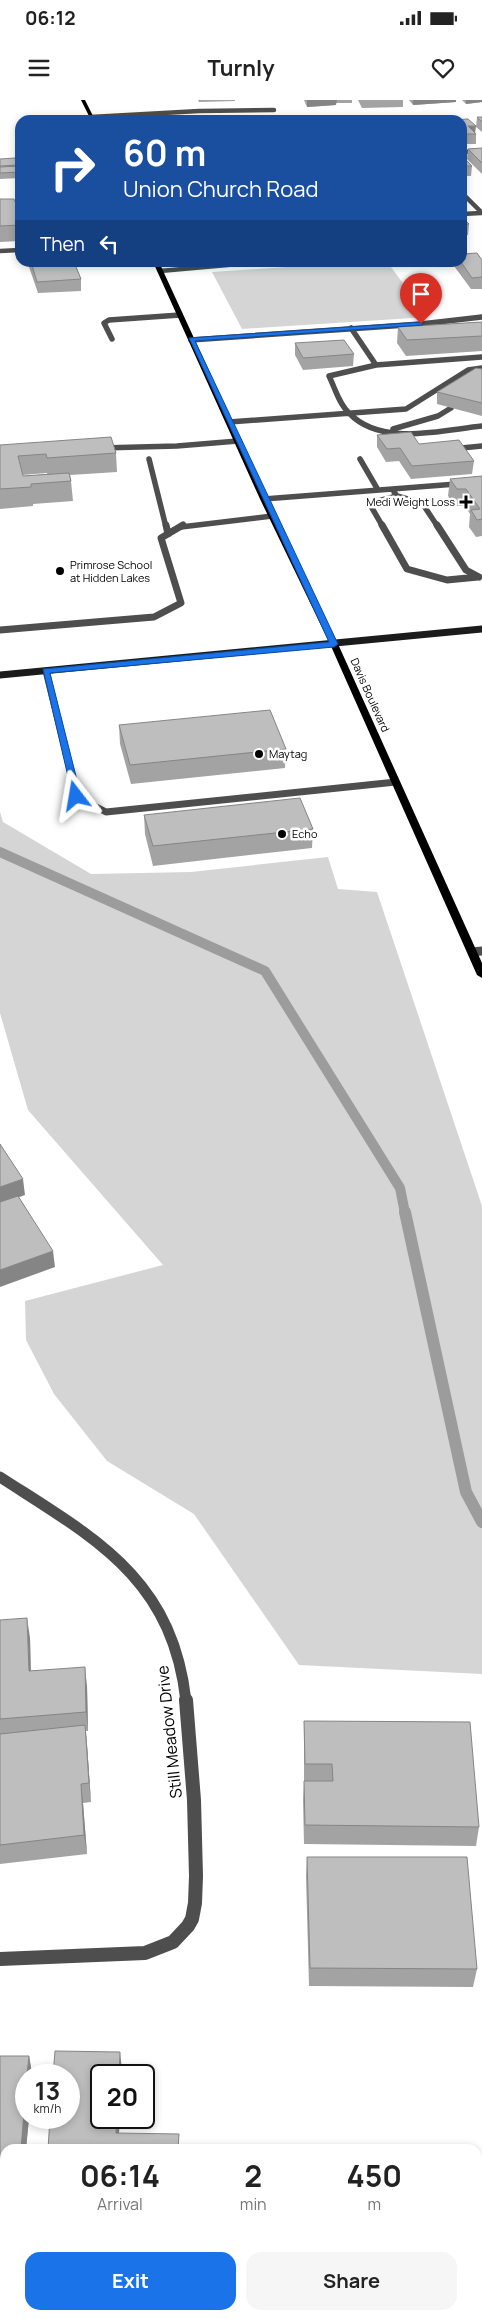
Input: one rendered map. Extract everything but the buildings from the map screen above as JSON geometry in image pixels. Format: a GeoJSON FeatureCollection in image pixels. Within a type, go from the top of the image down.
{"type":"FeatureCollection","features":[{"type":"Feature","properties":{"kind":"main road"},"geometry":{"type":"LineString","coordinates":[[83,100],[90,115]]}},
{"type":"Feature","properties":{"kind":"main road","name":"Davis Boulevard"},"geometry":{"type":"LineString","coordinates":[[158,267],[264,499],[334,644],[396,782],[477,952],[482,975]]}},
{"type":"Feature","properties":{"kind":"street"},"geometry":{"type":"LineString","coordinates":[[146,115],[274,107],[277,115]]}},
{"type":"Feature","properties":{"kind":"street"},"geometry":{"type":"LineString","coordinates":[[467,152],[482,151]]}},
{"type":"Feature","properties":{"kind":"street"},"geometry":{"type":"LineString","coordinates":[[467,198],[482,213]]}},
{"type":"Feature","properties":{"kind":"street"},"geometry":{"type":"LineString","coordinates":[[467,214],[482,213]]}},
{"type":"Feature","properties":{"kind":"street"},"geometry":{"type":"LineString","coordinates":[[0,251],[15,250]]}},
{"type":"Feature","properties":{"kind":"street"},"geometry":{"type":"LineString","coordinates":[[160,271],[206,267]]}},
{"type":"Feature","properties":{"kind":"street"},"geometry":{"type":"LineString","coordinates":[[112,339],[104,323],[109,320],[180,315]]}},
{"type":"Feature","properties":{"kind":"street"},"geometry":{"type":"LineString","coordinates":[[191,340],[482,317]]}},
{"type":"Feature","properties":{"kind":"street"},"geometry":{"type":"LineString","coordinates":[[397,325],[401,330]]}},
{"type":"Feature","properties":{"kind":"street"},"geometry":{"type":"LineString","coordinates":[[351,328],[376,365]]}},
{"type":"Feature","properties":{"kind":"street"},"geometry":{"type":"LineString","coordinates":[[481,426],[398,433],[381,432],[366,426],[349,414],[329,376],[376,365],[482,357]]}},
{"type":"Feature","properties":{"kind":"street"},"geometry":{"type":"LineString","coordinates":[[229,422],[406,409],[468,370],[482,368]]}},
{"type":"Feature","properties":{"kind":"street"},"geometry":{"type":"LineString","coordinates":[[381,432],[438,416],[451,408]]}},
{"type":"Feature","properties":{"kind":"street"},"geometry":{"type":"LineString","coordinates":[[93,448],[177,446],[238,441]]}},
{"type":"Feature","properties":{"kind":"street"},"geometry":{"type":"LineString","coordinates":[[448,449],[482,446]]}},
{"type":"Feature","properties":{"kind":"street"},"geometry":{"type":"LineString","coordinates":[[149,459],[168,534]]}},
{"type":"Feature","properties":{"kind":"street"},"geometry":{"type":"LineString","coordinates":[[360,459],[378,490]]}},
{"type":"Feature","properties":{"kind":"street"},"geometry":{"type":"LineString","coordinates":[[264,499],[482,482]]}},
{"type":"Feature","properties":{"kind":"street"},"geometry":{"type":"LineString","coordinates":[[392,489],[397,496]]}},
{"type":"Feature","properties":{"kind":"street"},"geometry":{"type":"LineString","coordinates":[[397,496],[422,503],[466,570],[480,577],[447,580],[407,569],[372,508],[378,501],[397,496]]}},
{"type":"Feature","properties":{"kind":"street"},"geometry":{"type":"LineString","coordinates":[[0,630],[154,617],[182,603],[161,538],[184,524],[272,516]]}},
{"type":"Feature","properties":{"kind":"street"},"geometry":{"type":"LineString","coordinates":[[0,675],[482,629]]}},
{"type":"Feature","properties":{"kind":"street"},"geometry":{"type":"LineString","coordinates":[[46,671],[76,796],[106,812],[396,782]]}},
{"type":"Feature","properties":{"kind":"street","name":"Still Meadow Drive"},"geometry":{"type":"LineString","coordinates":[[0,1477],[105,1546],[127,1567],[147,1591],[162,1617],[174,1645],[182,1676],[195,1827],[197,1892],[193,1918],[179,1939],[163,1948],[145,1953],[0,1959]]}},
{"type":"Feature","properties":{"kind":"shaded area"},"geometry":{"type":"Polygon","coordinates":[[[286,267],[391,267],[428,317],[242,329],[212,272],[286,267]]]}},
{"type":"Feature","properties":{"kind":"shaded area"},"geometry":{"type":"Polygon","coordinates":[[[0,812],[3,822],[91,874],[191,872],[328,857],[338,889],[377,892],[482,1206],[482,1674],[299,1665],[194,1514],[107,1461],[54,1394],[26,1340],[25,1301],[163,1265],[28,1110],[0,1013],[0,812]]]}},
{"type":"Feature","properties":{"kind":"waterway"},"geometry":{"type":"LineString","coordinates":[[0,852],[265,971],[400,1188],[405,1213]]}},
{"type":"Feature","properties":{"kind":"waterway"},"geometry":{"type":"LineString","coordinates":[[405,1212],[466,1492],[482,1522]]}},
{"type":"Feature","properties":{"kind":"place","name":"Medi Weight Loss"},"geometry":{"type":"Point","coordinates":[466,502]}},
{"type":"Feature","properties":{"kind":"place","name":"Primrose School at Hidden Lakes"},"geometry":{"type":"Point","coordinates":[60,571]}},
{"type":"Feature","properties":{"kind":"place","name":"Maytag"},"geometry":{"type":"Point","coordinates":[259,754]}},
{"type":"Feature","properties":{"kind":"place","name":"Echo"},"geometry":{"type":"Point","coordinates":[282,834]}},
{"type":"Feature","properties":{"kind":"route"},"geometry":{"type":"LineString","coordinates":[[76,796],[46,671],[334,644],[264,499],[191,340],[421,324]]}}]}
